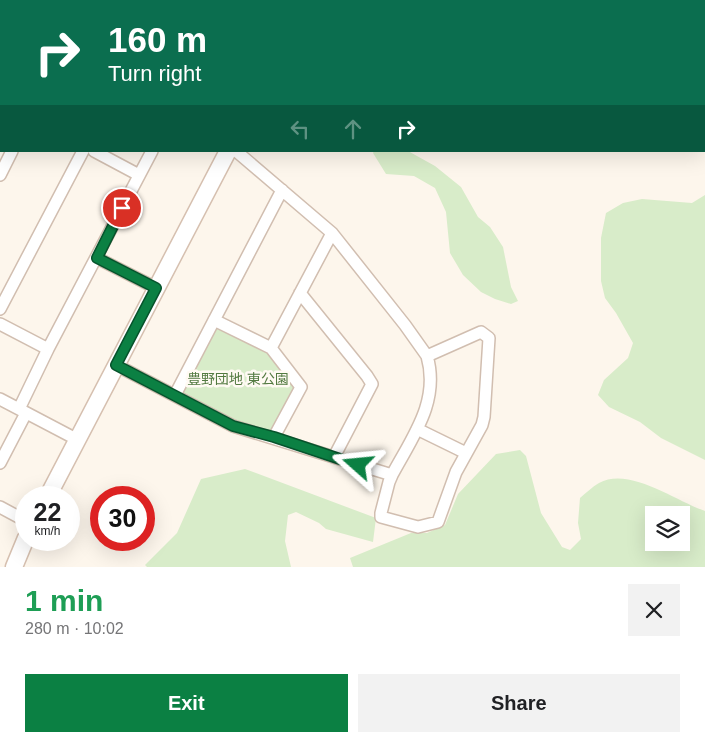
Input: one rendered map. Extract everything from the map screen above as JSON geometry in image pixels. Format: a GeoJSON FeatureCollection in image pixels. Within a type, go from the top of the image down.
{"type":"FeatureCollection","features":[{"type":"Feature","properties":{"kind":"street"},"geometry":{"type":"LineString","coordinates":[[0,175],[12,152]]}},
{"type":"Feature","properties":{"kind":"street"},"geometry":{"type":"LineString","coordinates":[[0,309],[82,152]]}},
{"type":"Feature","properties":{"kind":"street"},"geometry":{"type":"LineString","coordinates":[[96,152],[139,175]]}},
{"type":"Feature","properties":{"kind":"street"},"geometry":{"type":"LineString","coordinates":[[0,463],[48,349],[151,152]]}},
{"type":"Feature","properties":{"kind":"street"},"geometry":{"type":"LineString","coordinates":[[53,486],[227,152]]}},
{"type":"Feature","properties":{"kind":"street"},"geometry":{"type":"LineString","coordinates":[[237,152],[332,232],[427,356],[432,375],[428,405],[392,474],[381,517],[418,526],[438,522],[456,472],[482,425],[489,338],[481,332],[427,356]]}},
{"type":"Feature","properties":{"kind":"street"},"geometry":{"type":"LineString","coordinates":[[175,395],[282,190]]}},
{"type":"Feature","properties":{"kind":"street"},"geometry":{"type":"LineString","coordinates":[[270,348],[332,232]]}},
{"type":"Feature","properties":{"kind":"street"},"geometry":{"type":"LineString","coordinates":[[97,258],[156,288]]}},
{"type":"Feature","properties":{"kind":"street"},"geometry":{"type":"LineString","coordinates":[[300,293],[372,384],[334,457]]}},
{"type":"Feature","properties":{"kind":"street"},"geometry":{"type":"LineString","coordinates":[[214,320],[270,348],[301,387],[274,437]]}},
{"type":"Feature","properties":{"kind":"street"},"geometry":{"type":"LineString","coordinates":[[0,324],[48,349]]}},
{"type":"Feature","properties":{"kind":"street"},"geometry":{"type":"LineString","coordinates":[[116,365],[233,426],[392,474]]}},
{"type":"Feature","properties":{"kind":"street"},"geometry":{"type":"LineString","coordinates":[[0,399],[78,440]]}},
{"type":"Feature","properties":{"kind":"street"},"geometry":{"type":"LineString","coordinates":[[417,429],[466,453]]}},
{"type":"Feature","properties":{"kind":"street"},"geometry":{"type":"LineString","coordinates":[[0,508],[15,516]]}},
{"type":"Feature","properties":{"kind":"street"},"geometry":{"type":"LineString","coordinates":[[14,567],[21,551]]}},
{"type":"Feature","properties":{"kind":"green space"},"geometry":{"type":"Polygon","coordinates":[[[410,152],[435,166],[461,187],[478,217],[490,227],[503,247],[511,287],[518,301],[511,304],[495,299],[481,292],[463,275],[450,253],[446,212],[435,188],[414,176],[386,174],[373,153],[410,152]]]}},
{"type":"Feature","properties":{"kind":"green space"},"geometry":{"type":"Polygon","coordinates":[[[705,195],[705,460],[661,438],[640,422],[609,407],[598,395],[604,380],[628,358],[633,343],[605,298],[601,281],[601,238],[606,213],[623,203],[642,199],[692,203],[705,195]]]}},
{"type":"Feature","properties":{"kind":"green space","name":"豊野団地 東公園"},"geometry":{"type":"Polygon","coordinates":[[[220,328],[267,352],[294,385],[295,389],[273,429],[270,431],[239,422],[183,394],[182,389],[215,330],[220,328]]]}},
{"type":"Feature","properties":{"kind":"green space"},"geometry":{"type":"Polygon","coordinates":[[[520,450],[526,456],[541,513],[562,547],[570,550],[581,539],[578,523],[580,498],[599,483],[611,479],[638,482],[705,511],[705,567],[353,567],[350,558],[411,533],[427,533],[445,525],[458,494],[496,454],[520,450]]]}},
{"type":"Feature","properties":{"kind":"green space"},"geometry":{"type":"Polygon","coordinates":[[[245,469],[376,518],[373,542],[326,529],[319,523],[296,512],[288,515],[285,541],[291,567],[147,567],[145,565],[177,533],[201,479],[245,469]]]}},
{"type":"Feature","properties":{"kind":"route"},"geometry":{"type":"LineString","coordinates":[[122,208],[97,258],[156,288],[116,365],[233,426],[274,437],[358,465]]}}]}
